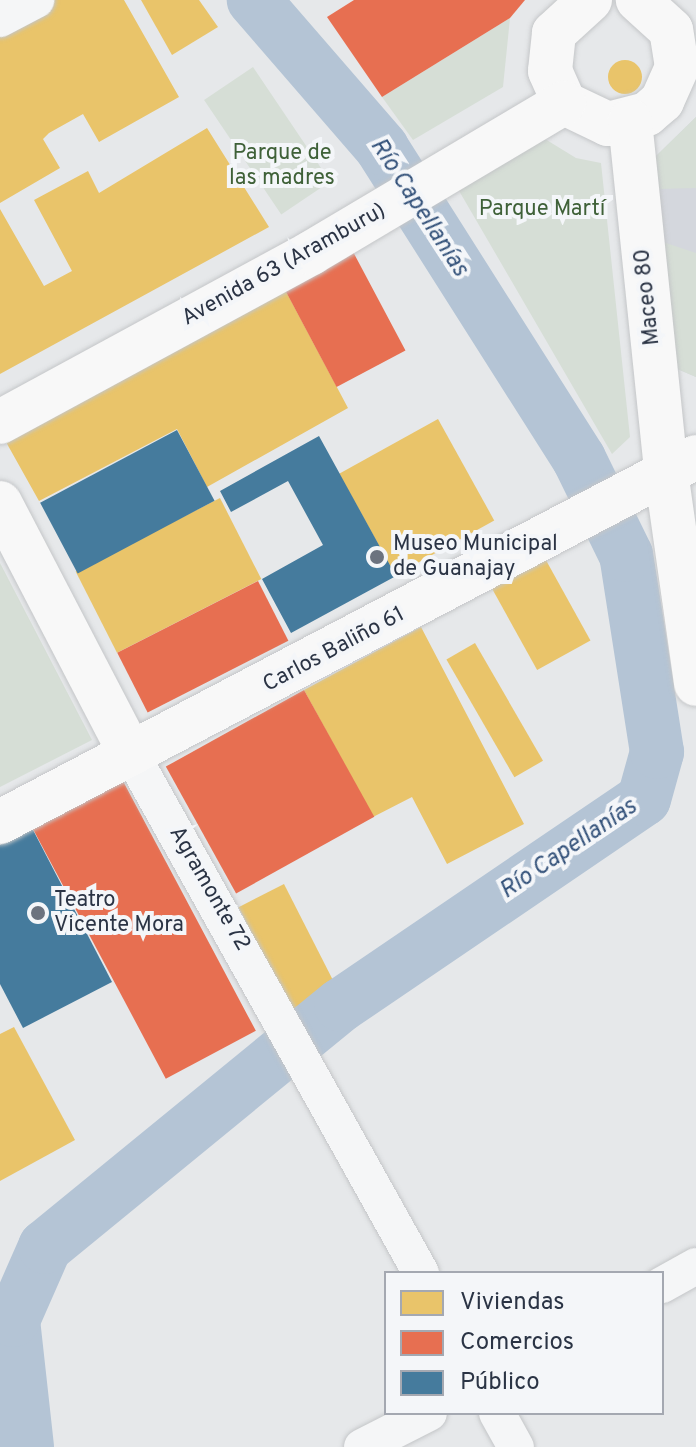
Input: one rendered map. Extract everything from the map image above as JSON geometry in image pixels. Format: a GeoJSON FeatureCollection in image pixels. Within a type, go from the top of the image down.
{"type":"FeatureCollection","features":[{"type":"Feature","properties":{"kind":"main road"},"geometry":{"type":"LineString","coordinates":[[584,1],[554,33],[549,52],[564,103],[588,118],[630,121],[647,114],[672,85],[677,48],[684,28],[638,0]]}},
{"type":"Feature","properties":{"kind":"main road","name":"Avenida 63 (Aramburu)"},"geometry":{"type":"LineString","coordinates":[[0,422],[365,221],[564,103]]}},
{"type":"Feature","properties":{"kind":"main road","name":"Maceo 80"},"geometry":{"type":"LineString","coordinates":[[630,121],[681,464],[696,684]]}},
{"type":"Feature","properties":{"kind":"main road","name":"Carlos Baliño 61"},"geometry":{"type":"LineString","coordinates":[[0,822],[128,748],[555,533],[681,464]]}},
{"type":"Feature","properties":{"kind":"main road","name":"Agramonte 72"},"geometry":{"type":"LineString","coordinates":[[0,503],[128,748]]}},
{"type":"Feature","properties":{"kind":"street"},"geometry":{"type":"LineString","coordinates":[[0,19],[36,0]]}},
{"type":"Feature","properties":{"kind":"street","name":"Agramonte 72"},"geometry":{"type":"LineString","coordinates":[[128,748],[282,1015],[420,1271]]}},
{"type":"Feature","properties":{"kind":"street"},"geometry":{"type":"LineString","coordinates":[[664,1284],[696,1266]]}},
{"type":"Feature","properties":{"kind":"street"},"geometry":{"type":"LineString","coordinates":[[362,1447],[425,1415]]}},
{"type":"Feature","properties":{"kind":"street"},"geometry":{"type":"LineString","coordinates":[[498,1415],[516,1447]]}},
{"type":"Feature","properties":{"kind":"shaded area"},"geometry":{"type":"Polygon","coordinates":[[[696,117],[696,377],[668,365],[653,159],[696,117]]]}},
{"type":"Feature","properties":{"kind":"green space"},"geometry":{"type":"Polygon","coordinates":[[[510,18],[503,87],[413,140],[382,97],[510,18]]]}},
{"type":"Feature","properties":{"kind":"green space","name":"Parque de las madres"},"geometry":{"type":"Polygon","coordinates":[[[253,67],[330,181],[281,214],[204,100],[253,67]]]}},
{"type":"Feature","properties":{"kind":"green space"},"geometry":{"type":"Polygon","coordinates":[[[696,117],[696,188],[656,189],[653,159],[696,117]]]}},
{"type":"Feature","properties":{"kind":"green space","name":"Parque Martí"},"geometry":{"type":"Polygon","coordinates":[[[532,131],[576,158],[601,163],[630,437],[612,454],[451,177],[532,131]]]}},
{"type":"Feature","properties":{"kind":"green space"},"geometry":{"type":"Polygon","coordinates":[[[660,241],[696,253],[696,377],[668,365],[660,241]]]}},
{"type":"Feature","properties":{"kind":"green space"},"geometry":{"type":"Polygon","coordinates":[[[0,563],[92,740],[0,787],[0,563]]]}},
{"type":"Feature","properties":{"kind":"building: Viviendas"},"geometry":{"type":"Polygon","coordinates":[[[48,0],[124,0],[179,97],[99,142],[83,114],[49,133],[43,139],[60,168],[0,203],[0,27],[48,0]]]}},
{"type":"Feature","properties":{"kind":"building: Viviendas"},"geometry":{"type":"Polygon","coordinates":[[[141,0],[199,0],[218,27],[172,55],[141,0]]]}},
{"type":"Feature","properties":{"kind":"building: Viviendas"},"geometry":{"type":"Polygon","coordinates":[[[625,60],[637,65],[642,77],[637,89],[625,94],[613,89],[608,77],[613,65],[625,60]]]}},
{"type":"Feature","properties":{"kind":"building: Viviendas"},"geometry":{"type":"Polygon","coordinates":[[[207,128],[269,227],[0,374],[0,209],[44,286],[72,271],[34,200],[88,171],[99,193],[207,128]]]}},
{"type":"Feature","properties":{"kind":"building: Viviendas"},"geometry":{"type":"Polygon","coordinates":[[[282,284],[348,408],[207,487],[177,429],[39,501],[6,442],[282,284]]]}},
{"type":"Feature","properties":{"kind":"building: Viviendas"},"geometry":{"type":"Polygon","coordinates":[[[438,419],[494,520],[395,575],[339,474],[438,419]]]}},
{"type":"Feature","properties":{"kind":"building: Viviendas"},"geometry":{"type":"Polygon","coordinates":[[[220,498],[261,579],[117,653],[76,572],[220,498]]]}},
{"type":"Feature","properties":{"kind":"building: Viviendas"},"geometry":{"type":"Polygon","coordinates":[[[542,553],[590,640],[537,670],[489,583],[542,553]]]}},
{"type":"Feature","properties":{"kind":"building: Viviendas"},"geometry":{"type":"Polygon","coordinates":[[[421,627],[524,824],[447,864],[412,797],[373,817],[304,690],[421,627]]]}},
{"type":"Feature","properties":{"kind":"building: Viviendas"},"geometry":{"type":"Polygon","coordinates":[[[475,643],[543,761],[514,777],[446,660],[475,643]]]}},
{"type":"Feature","properties":{"kind":"building: Viviendas"},"geometry":{"type":"Polygon","coordinates":[[[284,884],[338,989],[292,1012],[239,907],[284,884]]]}},
{"type":"Feature","properties":{"kind":"building: Viviendas"},"geometry":{"type":"Polygon","coordinates":[[[14,1027],[75,1140],[0,1181],[0,1034],[14,1027]]]}},
{"type":"Feature","properties":{"kind":"building: Comercios"},"geometry":{"type":"Polygon","coordinates":[[[354,0],[525,0],[510,18],[382,97],[327,17],[354,0]]]}},
{"type":"Feature","properties":{"kind":"building: Comercios"},"geometry":{"type":"Polygon","coordinates":[[[351,248],[405,350],[337,387],[282,285],[351,248]]]}},
{"type":"Feature","properties":{"kind":"building: Comercios"},"geometry":{"type":"Polygon","coordinates":[[[258,581],[288,641],[148,712],[117,653],[258,581]]]}},
{"type":"Feature","properties":{"kind":"building: Comercios"},"geometry":{"type":"Polygon","coordinates":[[[304,690],[374,817],[236,893],[166,767],[304,690]]]}},
{"type":"Feature","properties":{"kind":"building: Comercios"},"geometry":{"type":"Polygon","coordinates":[[[123,781],[256,1031],[166,1079],[33,829],[123,781]]]}},
{"type":"Feature","properties":{"kind":"building: Público"},"geometry":{"type":"Polygon","coordinates":[[[177,430],[215,501],[78,573],[40,503],[177,430]]]}},
{"type":"Feature","properties":{"kind":"building: Público"},"geometry":{"type":"Polygon","coordinates":[[[319,436],[396,576],[291,633],[262,579],[323,545],[288,481],[231,512],[220,491],[319,436]]]}},
{"type":"Feature","properties":{"kind":"building: Público","name":"Teatro Vicente Mora"},"geometry":{"type":"Polygon","coordinates":[[[32,828],[112,982],[23,1028],[0,984],[0,845],[32,828]]]}},
{"type":"Feature","properties":{"kind":"waterway","name":"Río Capellanías"},"geometry":{"type":"LineString","coordinates":[[27,1447],[13,1320],[45,1247],[341,1005],[644,799],[657,752],[626,555],[579,459],[382,148],[254,0]]}},
{"type":"Feature","properties":{"kind":"place","name":"Museo Municipal de Guanajay"},"geometry":{"type":"Point","coordinates":[377,557]}},
{"type":"Feature","properties":{"kind":"place","name":"Teatro Vicente Mora"},"geometry":{"type":"Point","coordinates":[38,913]}}]}
